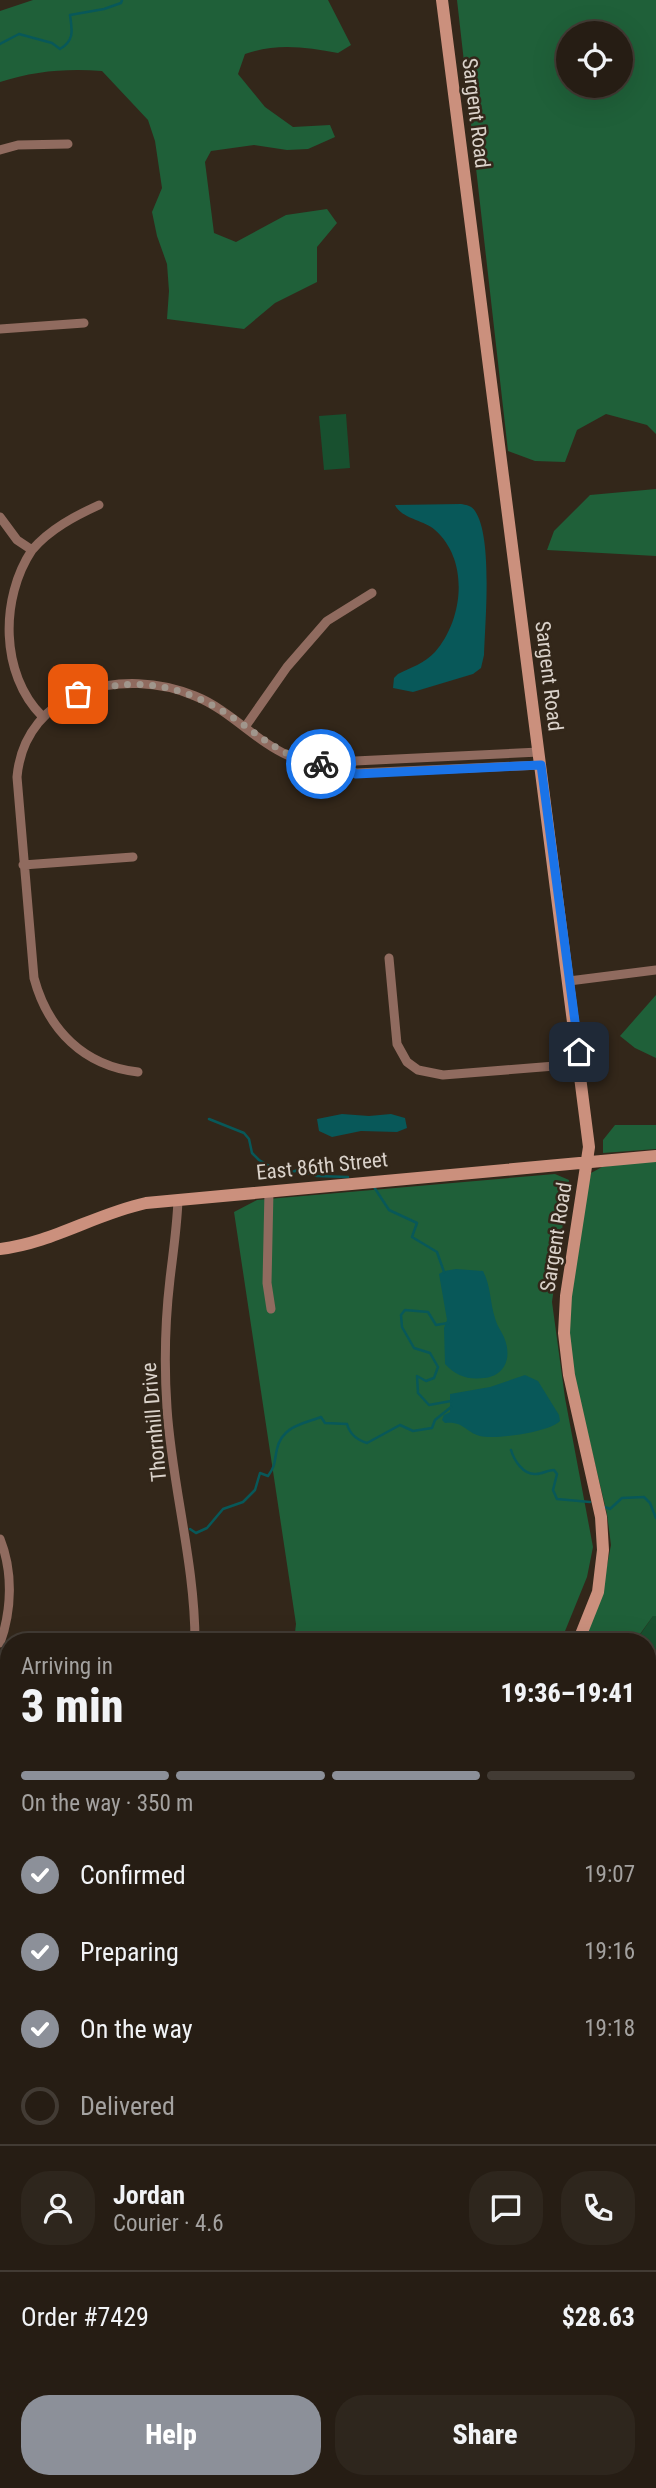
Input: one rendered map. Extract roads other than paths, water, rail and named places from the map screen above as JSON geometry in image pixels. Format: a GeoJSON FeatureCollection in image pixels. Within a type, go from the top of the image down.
{"type":"FeatureCollection","features":[{"type":"Feature","properties":{"kind":"street","name":"Sargent Road"},"geometry":{"type":"LineString","coordinates":[[442,0],[590,1147],[566,1296],[564,1333],[569,1375],[601,1517],[603,1555],[598,1592],[582,1633]]}},
{"type":"Feature","properties":{"kind":"street"},"geometry":{"type":"LineString","coordinates":[[0,149],[19,145],[68,144]]}},
{"type":"Feature","properties":{"kind":"street"},"geometry":{"type":"LineString","coordinates":[[0,329],[84,323]]}},
{"type":"Feature","properties":{"kind":"street"},"geometry":{"type":"LineString","coordinates":[[42,716],[23,694],[9,658],[4,633],[14,582],[32,550],[46,536],[70,519],[99,505]]}},
{"type":"Feature","properties":{"kind":"street"},"geometry":{"type":"LineString","coordinates":[[0,517],[17,540],[32,550]]}},
{"type":"Feature","properties":{"kind":"street"},"geometry":{"type":"LineString","coordinates":[[245,727],[287,667],[327,621],[373,593]]}},
{"type":"Feature","properties":{"kind":"street"},"geometry":{"type":"LineString","coordinates":[[138,1072],[118,1070],[91,1058],[66,1037],[43,1004],[31,964],[17,773],[24,746],[42,716],[64,700],[78,694],[109,686],[160,685],[195,695],[215,706],[290,757],[345,768],[356,774],[540,759]]}},
{"type":"Feature","properties":{"kind":"street"},"geometry":{"type":"LineString","coordinates":[[23,865],[133,857]]}},
{"type":"Feature","properties":{"kind":"street"},"geometry":{"type":"LineString","coordinates":[[389,958],[396,1040],[403,1056],[418,1070],[443,1075],[580,1064]]}},
{"type":"Feature","properties":{"kind":"street"},"geometry":{"type":"LineString","coordinates":[[569,981],[656,970]]}},
{"type":"Feature","properties":{"kind":"street","name":"East 86th Street"},"geometry":{"type":"LineString","coordinates":[[0,1249],[32,1244],[118,1210],[146,1203],[656,1156]]}},
{"type":"Feature","properties":{"kind":"street"},"geometry":{"type":"LineString","coordinates":[[269,1191],[267,1283],[271,1309]]}},
{"type":"Feature","properties":{"kind":"street","name":"Thornhill Drive"},"geometry":{"type":"LineString","coordinates":[[178,1200],[177,1232],[166,1322],[166,1390],[174,1471],[192,1584],[195,1633]]}},
{"type":"Feature","properties":{"kind":"street"},"geometry":{"type":"LineString","coordinates":[[0,1539],[7,1560],[9,1587],[8,1609],[2,1633]]}},
{"type":"Feature","properties":{"kind":"water"},"geometry":{"type":"Polygon","coordinates":[[[395,505],[470,506],[475,511],[481,523],[484,540],[486,602],[481,668],[473,674],[413,692],[393,688],[394,678],[398,674],[427,659],[444,639],[457,608],[459,591],[454,558],[446,543],[435,530],[398,510],[395,505]]]}},
{"type":"Feature","properties":{"kind":"water"},"geometry":{"type":"Polygon","coordinates":[[[342,1114],[391,1114],[405,1118],[407,1128],[397,1132],[361,1131],[332,1137],[319,1131],[317,1119],[342,1114]]]}},
{"type":"Feature","properties":{"kind":"water"},"geometry":{"type":"Polygon","coordinates":[[[456,1269],[483,1271],[488,1283],[493,1312],[507,1350],[504,1366],[491,1377],[468,1378],[453,1372],[445,1364],[444,1328],[447,1320],[439,1274],[456,1269]]]}},
{"type":"Feature","properties":{"kind":"water"},"geometry":{"type":"Polygon","coordinates":[[[525,1375],[538,1381],[559,1415],[560,1421],[554,1425],[522,1434],[487,1437],[442,1420],[444,1415],[450,1412],[450,1394],[490,1387],[525,1375]]]}},
{"type":"Feature","properties":{"kind":"waterway"},"geometry":{"type":"LineString","coordinates":[[0,44],[19,34],[52,43],[60,49],[70,38],[70,15],[104,9],[121,3],[122,0]]}},
{"type":"Feature","properties":{"kind":"waterway"},"geometry":{"type":"LineString","coordinates":[[209,1119],[244,1133],[249,1139],[252,1153],[278,1171],[289,1173],[298,1170],[317,1176],[348,1177]]}},
{"type":"Feature","properties":{"kind":"waterway"},"geometry":{"type":"LineString","coordinates":[[374,1187],[389,1210],[417,1223],[412,1237],[437,1252],[444,1272]]}},
{"type":"Feature","properties":{"kind":"waterway"},"geometry":{"type":"LineString","coordinates":[[448,1323],[436,1325],[428,1312],[405,1310],[401,1315],[402,1327],[414,1348],[430,1353],[438,1367],[434,1378],[426,1381],[417,1376],[418,1393],[429,1405],[451,1401]]}},
{"type":"Feature","properties":{"kind":"waterway"},"geometry":{"type":"LineString","coordinates":[[190,1529],[196,1533],[207,1528],[223,1509],[243,1502],[255,1490],[260,1473],[268,1476],[274,1466],[283,1435],[294,1427],[321,1417],[325,1423],[347,1424],[354,1436],[367,1443],[400,1425],[413,1431],[432,1428],[435,1420],[451,1407]]}},
{"type":"Feature","properties":{"kind":"waterway"},"geometry":{"type":"LineString","coordinates":[[511,1450],[517,1462],[531,1474],[554,1470],[557,1474],[553,1490],[557,1499],[590,1502]]}},
{"type":"Feature","properties":{"kind":"waterway"},"geometry":{"type":"LineString","coordinates":[[605,1507],[610,1509],[622,1498],[644,1497],[650,1503],[656,1518]]}}]}
